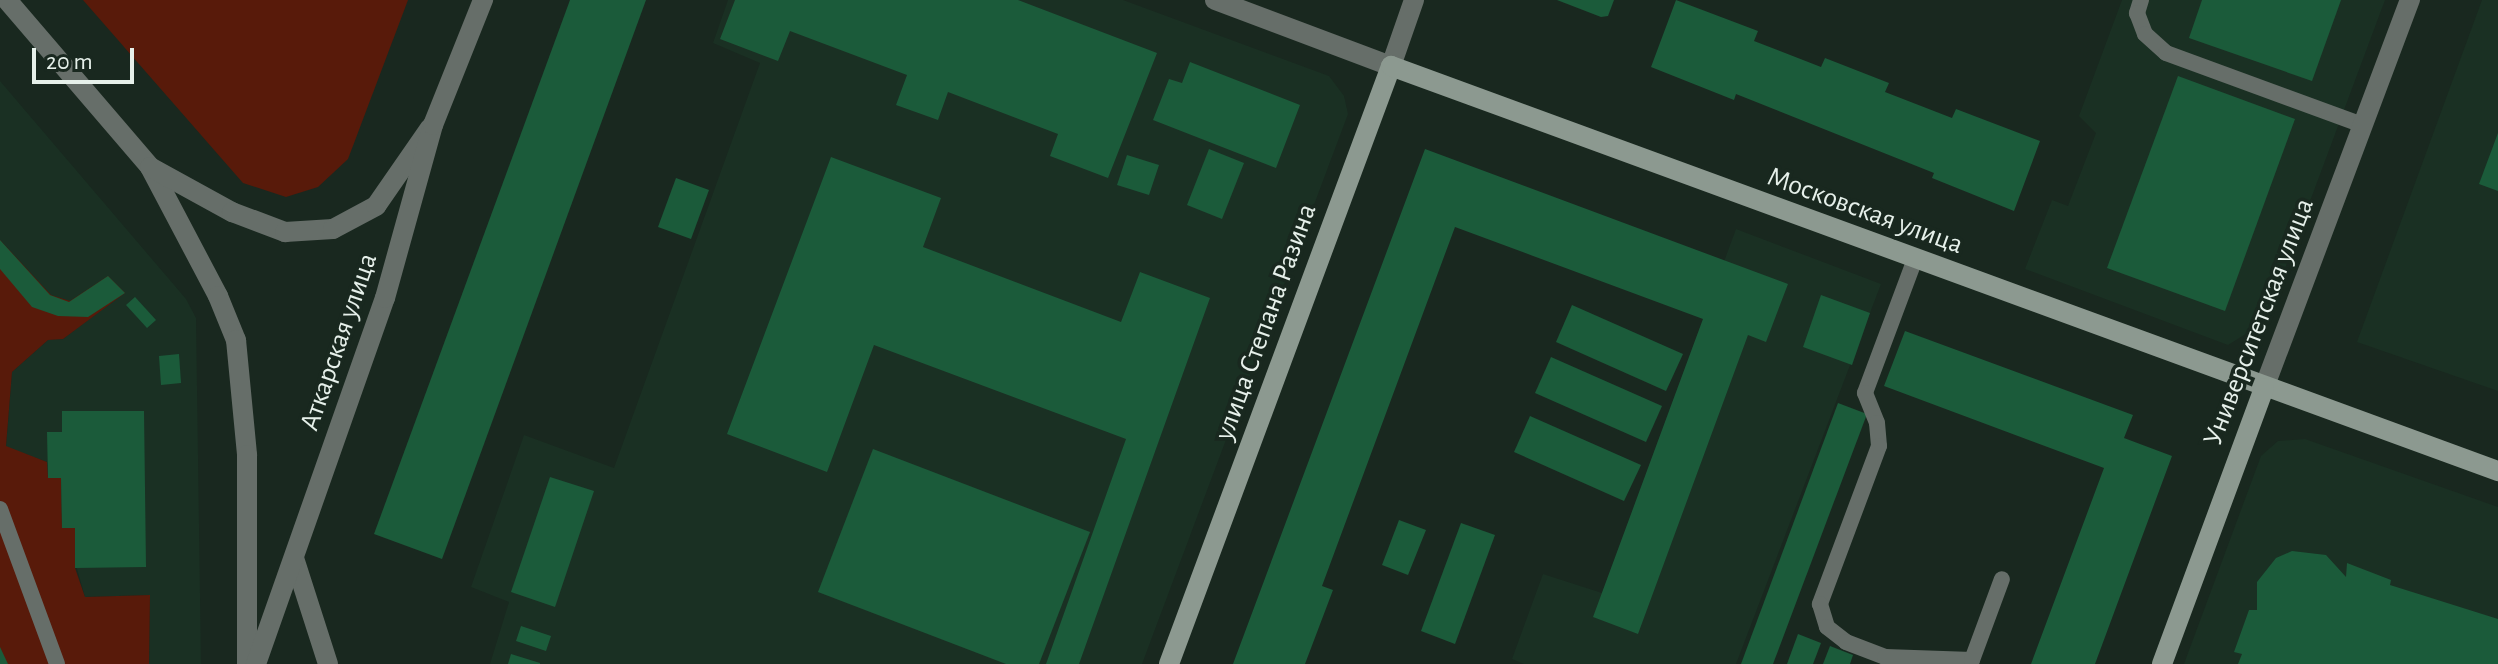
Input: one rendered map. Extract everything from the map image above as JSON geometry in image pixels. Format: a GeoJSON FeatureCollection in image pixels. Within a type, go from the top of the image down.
{"type":"FeatureCollection","features":[{"type":"Feature","properties":{"kind":"main road","name":"Московская улица"},"geometry":{"type":"LineString","coordinates":[[1391,66],[2264,388],[2498,471]]}},
{"type":"Feature","properties":{"kind":"main road","name":"улица Степана Разина"},"geometry":{"type":"LineString","coordinates":[[1169,664],[1391,66]]}},
{"type":"Feature","properties":{"kind":"main road","name":"Университетская улица"},"geometry":{"type":"LineString","coordinates":[[2162,664],[2264,388]]}},
{"type":"Feature","properties":{"kind":"street"},"geometry":{"type":"LineString","coordinates":[[7,0],[150,167],[218,296],[236,340],[247,455],[247,664]]}},
{"type":"Feature","properties":{"kind":"street","name":"Аткарская улица"},"geometry":{"type":"LineString","coordinates":[[256,664],[385,298],[433,125],[465,35],[473,0]]}},
{"type":"Feature","properties":{"kind":"street","name":"Аткарская улица"},"geometry":{"type":"LineString","coordinates":[[465,35],[483,0]]}},
{"type":"Feature","properties":{"kind":"street","name":"Московская улица"},"geometry":{"type":"LineString","coordinates":[[1215,0],[1391,66]]}},
{"type":"Feature","properties":{"kind":"street","name":"улица Степана Разина"},"geometry":{"type":"LineString","coordinates":[[1391,66],[1414,0]]}},
{"type":"Feature","properties":{"kind":"street","name":"Университетская улица"},"geometry":{"type":"LineString","coordinates":[[2264,388],[2410,0]]}},
{"type":"Feature","properties":{"kind":"street"},"geometry":{"type":"LineString","coordinates":[[150,167],[232,212],[285,232],[333,229],[376,206],[433,125]]}},
{"type":"Feature","properties":{"kind":"street"},"geometry":{"type":"LineString","coordinates":[[294,558],[328,664]]}},
{"type":"Feature","properties":{"kind":"lane"},"geometry":{"type":"LineString","coordinates":[[2141,0],[2137,13],[2145,34],[2166,53],[2363,125]]}},
{"type":"Feature","properties":{"kind":"lane"},"geometry":{"type":"LineString","coordinates":[[1915,259],[1865,393],[1877,423],[1879,446],[1820,604],[1827,627],[1846,642],[1885,657],[1972,660],[2002,579]]}},
{"type":"Feature","properties":{"kind":"lane"},"geometry":{"type":"LineString","coordinates":[[0,509],[57,664]]}},
{"type":"Feature","properties":{"kind":"shaded area"},"geometry":{"type":"Polygon","coordinates":[[[83,0],[408,0],[348,159],[318,187],[286,197],[243,183],[83,0]]]}},
{"type":"Feature","properties":{"kind":"shaded area"},"geometry":{"type":"Polygon","coordinates":[[[728,0],[1123,0],[1329,76],[1344,96],[1348,114],[1142,664],[490,664],[509,602],[471,587],[524,435],[614,468],[760,63],[713,43],[728,0]]]}},
{"type":"Feature","properties":{"kind":"shaded area"},"geometry":{"type":"Polygon","coordinates":[[[2122,0],[2385,0],[2265,322],[2228,345],[2025,269],[2052,200],[2068,206],[2096,133],[2079,116],[2122,0]]]}},
{"type":"Feature","properties":{"kind":"shaded area"},"geometry":{"type":"Polygon","coordinates":[[[2482,0],[2498,0],[2498,391],[2357,342],[2482,0]]]}},
{"type":"Feature","properties":{"kind":"shaded area"},"geometry":{"type":"Polygon","coordinates":[[[0,81],[186,299],[196,318],[201,664],[149,664],[150,595],[85,597],[47,462],[6,447],[12,372],[48,340],[63,339],[125,292],[87,293],[69,302],[50,295],[0,240],[0,81]]]}},
{"type":"Feature","properties":{"kind":"shaded area"},"geometry":{"type":"Polygon","coordinates":[[[1736,229],[1881,284],[1736,664],[1524,664],[1512,659],[1543,574],[1602,593],[1736,229]]]}},
{"type":"Feature","properties":{"kind":"shaded area"},"geometry":{"type":"Polygon","coordinates":[[[0,240],[51,295],[70,301],[108,276],[125,293],[63,339],[48,340],[12,372],[6,446],[47,462],[48,477],[61,478],[62,527],[75,528],[75,568],[85,597],[150,595],[149,664],[0,664],[0,240]]]}},
{"type":"Feature","properties":{"kind":"shaded area"},"geometry":{"type":"Polygon","coordinates":[[[2305,439],[2498,507],[2498,664],[2184,664],[2261,456],[2278,441],[2305,439]]]}},
{"type":"Feature","properties":{"kind":"building"},"geometry":{"type":"Polygon","coordinates":[[[570,0],[646,0],[442,559],[374,534],[570,0]]]}},
{"type":"Feature","properties":{"kind":"building"},"geometry":{"type":"Polygon","coordinates":[[[735,0],[1018,0],[1157,53],[1108,178],[1050,156],[1058,134],[948,92],[938,120],[896,105],[907,75],[790,31],[778,61],[720,39],[735,0]]]}},
{"type":"Feature","properties":{"kind":"building"},"geometry":{"type":"Polygon","coordinates":[[[1557,0],[1614,0],[1608,16],[1601,17],[1557,0]]]}},
{"type":"Feature","properties":{"kind":"building"},"geometry":{"type":"Polygon","coordinates":[[[1676,0],[1758,31],[1754,41],[1821,67],[1825,58],[1889,83],[1885,92],[1952,118],[1956,109],[2040,141],[2014,211],[1932,178],[1934,173],[1736,94],[1734,100],[1651,67],[1676,0]]]}},
{"type":"Feature","properties":{"kind":"building"},"geometry":{"type":"Polygon","coordinates":[[[2202,0],[2341,0],[2312,81],[2189,38],[2202,0]]]}},
{"type":"Feature","properties":{"kind":"building"},"geometry":{"type":"Polygon","coordinates":[[[1190,62],[1300,105],[1276,168],[1153,120],[1169,79],[1182,83],[1190,62]]]}},
{"type":"Feature","properties":{"kind":"building"},"geometry":{"type":"Polygon","coordinates":[[[2178,76],[2295,119],[2225,311],[2107,268],[2178,76]]]}},
{"type":"Feature","properties":{"kind":"building"},"geometry":{"type":"Polygon","coordinates":[[[2498,133],[2498,191],[2479,184],[2498,133]]]}},
{"type":"Feature","properties":{"kind":"building"},"geometry":{"type":"Polygon","coordinates":[[[1209,149],[1244,163],[1222,219],[1187,205],[1209,149]]]}},
{"type":"Feature","properties":{"kind":"building"},"geometry":{"type":"Polygon","coordinates":[[[1425,149],[1788,284],[1766,342],[1748,335],[1638,634],[1593,617],[1703,319],[1455,227],[1322,586],[1333,590],[1305,664],[1233,664],[1425,149]]]}},
{"type":"Feature","properties":{"kind":"building"},"geometry":{"type":"Polygon","coordinates":[[[1127,155],[1159,165],[1149,195],[1117,185],[1127,155]]]}},
{"type":"Feature","properties":{"kind":"building"},"geometry":{"type":"Polygon","coordinates":[[[831,157],[941,198],[923,247],[1121,322],[1140,272],[1210,298],[1079,664],[1046,664],[1126,439],[874,345],[827,472],[727,434],[831,157]]]}},
{"type":"Feature","properties":{"kind":"building"},"geometry":{"type":"Polygon","coordinates":[[[676,178],[709,190],[691,239],[658,227],[676,178]]]}},
{"type":"Feature","properties":{"kind":"building"},"geometry":{"type":"Polygon","coordinates":[[[0,240],[50,295],[69,302],[108,276],[125,293],[88,317],[58,316],[32,307],[0,269],[0,240]]]}},
{"type":"Feature","properties":{"kind":"building"},"geometry":{"type":"Polygon","coordinates":[[[1821,295],[1870,313],[1852,365],[1803,347],[1821,295]]]}},
{"type":"Feature","properties":{"kind":"building"},"geometry":{"type":"Polygon","coordinates":[[[135,297],[156,320],[147,328],[126,305],[135,297]]]}},
{"type":"Feature","properties":{"kind":"building"},"geometry":{"type":"Polygon","coordinates":[[[1572,305],[1683,354],[1666,391],[1556,342],[1572,305]]]}},
{"type":"Feature","properties":{"kind":"building"},"geometry":{"type":"Polygon","coordinates":[[[1905,331],[2133,415],[2124,438],[2172,456],[2095,664],[2031,664],[2104,468],[1884,386],[1905,331]]]}},
{"type":"Feature","properties":{"kind":"building"},"geometry":{"type":"Polygon","coordinates":[[[179,354],[181,383],[161,385],[159,356],[179,354]]]}},
{"type":"Feature","properties":{"kind":"building"},"geometry":{"type":"Polygon","coordinates":[[[1551,357],[1662,406],[1646,442],[1535,393],[1551,357]]]}},
{"type":"Feature","properties":{"kind":"building"},"geometry":{"type":"Polygon","coordinates":[[[1838,403],[1867,414],[1773,664],[1741,664],[1838,403]]]}},
{"type":"Feature","properties":{"kind":"building"},"geometry":{"type":"Polygon","coordinates":[[[62,411],[144,411],[146,567],[75,568],[75,528],[62,528],[61,478],[48,478],[47,432],[62,432],[62,411]]]}},
{"type":"Feature","properties":{"kind":"building"},"geometry":{"type":"Polygon","coordinates":[[[1530,416],[1641,465],[1624,501],[1514,452],[1530,416]]]}},
{"type":"Feature","properties":{"kind":"building"},"geometry":{"type":"Polygon","coordinates":[[[873,449],[1090,532],[1039,664],[1006,664],[818,592],[873,449]]]}},
{"type":"Feature","properties":{"kind":"building"},"geometry":{"type":"Polygon","coordinates":[[[550,477],[594,491],[555,607],[511,592],[550,477]]]}},
{"type":"Feature","properties":{"kind":"building"},"geometry":{"type":"Polygon","coordinates":[[[1399,520],[1426,530],[1408,575],[1382,565],[1399,520]]]}},
{"type":"Feature","properties":{"kind":"building"},"geometry":{"type":"Polygon","coordinates":[[[1461,523],[1495,535],[1455,644],[1421,631],[1461,523]]]}},
{"type":"Feature","properties":{"kind":"building"},"geometry":{"type":"Polygon","coordinates":[[[2292,551],[2326,555],[2346,577],[2347,563],[2391,580],[2390,585],[2498,619],[2498,664],[2238,664],[2242,654],[2234,652],[2249,610],[2257,610],[2257,582],[2276,558],[2292,551]]]}},
{"type":"Feature","properties":{"kind":"building"},"geometry":{"type":"Polygon","coordinates":[[[521,626],[551,636],[546,651],[516,641],[521,626]]]}},
{"type":"Feature","properties":{"kind":"building"},"geometry":{"type":"Polygon","coordinates":[[[1798,634],[1821,643],[1813,664],[1787,664],[1798,634]]]}},
{"type":"Feature","properties":{"kind":"building"},"geometry":{"type":"Polygon","coordinates":[[[1830,646],[1853,655],[1850,664],[1823,664],[1830,646]]]}},
{"type":"Feature","properties":{"kind":"building"},"geometry":{"type":"Polygon","coordinates":[[[0,647],[8,664],[0,664],[0,647]]]}},
{"type":"Feature","properties":{"kind":"building"},"geometry":{"type":"Polygon","coordinates":[[[511,654],[540,663],[540,664],[508,664],[511,654]]]}}]}
